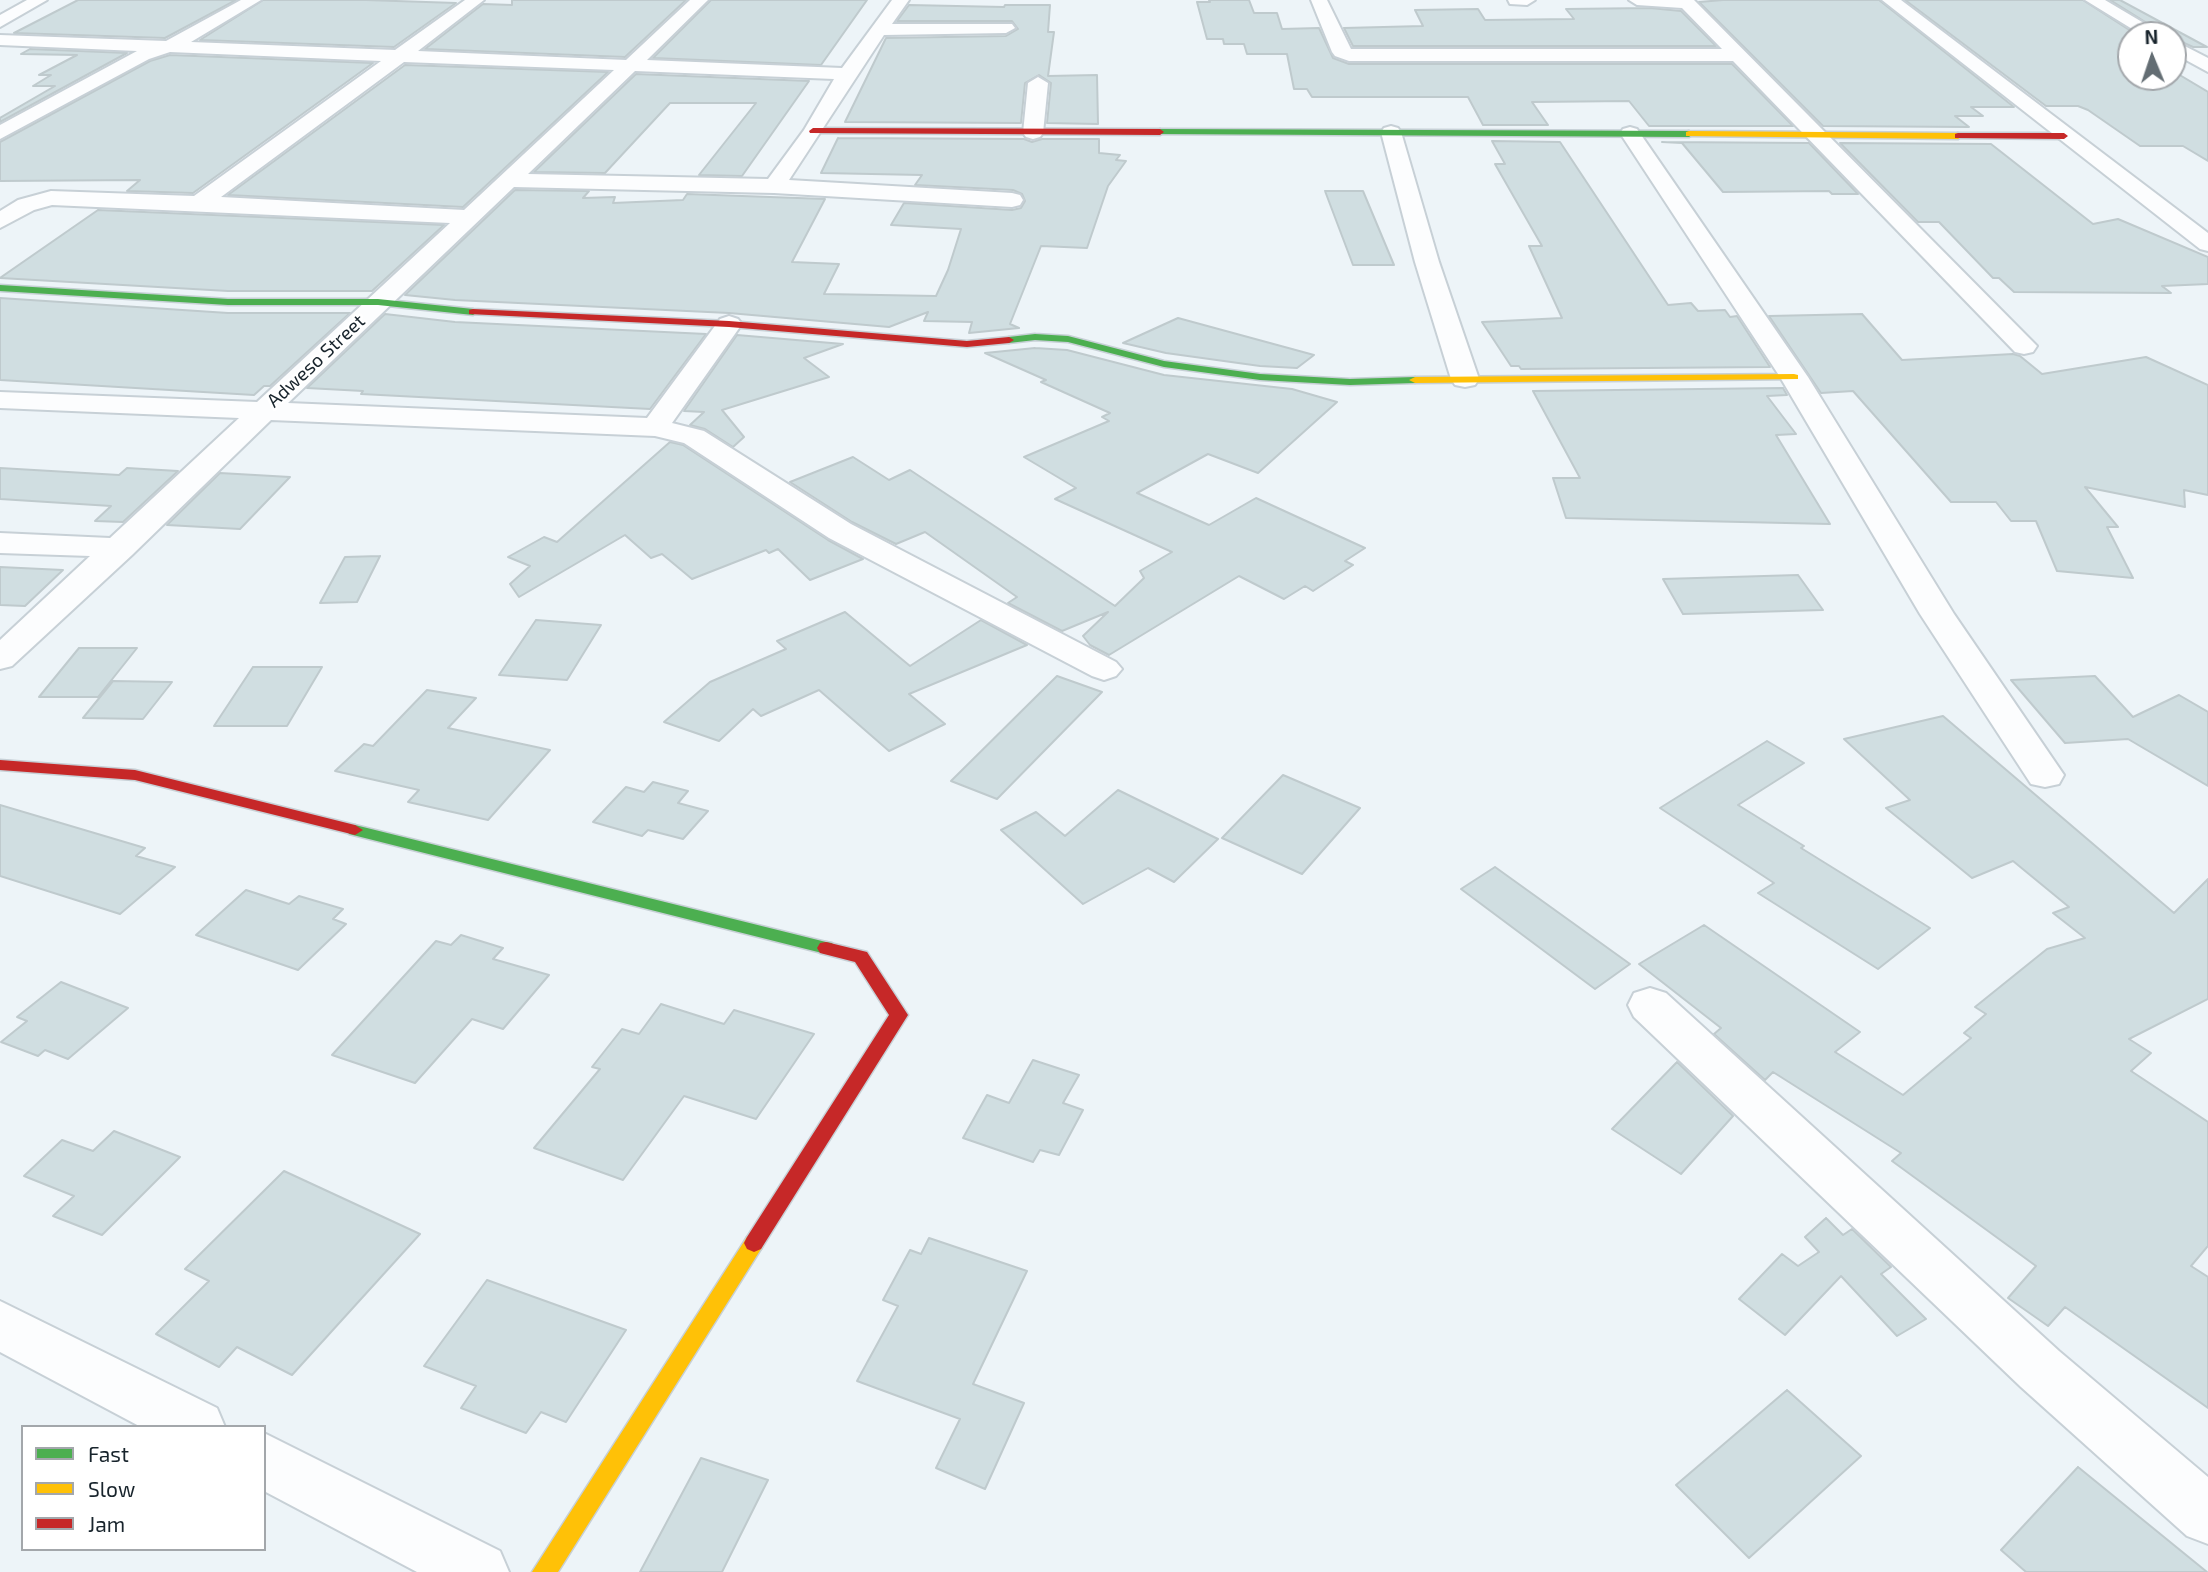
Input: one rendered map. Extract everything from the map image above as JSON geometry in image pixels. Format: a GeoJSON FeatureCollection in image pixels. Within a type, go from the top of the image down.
{"type":"FeatureCollection","features":[{"type":"Feature","properties":{"kind":"street"},"geometry":{"type":"LineString","coordinates":[[0,22],[39,0]]}},
{"type":"Feature","properties":{"kind":"street"},"geometry":{"type":"LineString","coordinates":[[0,134],[143,55],[171,47],[253,0]]}},
{"type":"Feature","properties":{"kind":"street"},"geometry":{"type":"LineString","coordinates":[[198,203],[476,0]]}},
{"type":"Feature","properties":{"kind":"street","name":"Adweso Street"},"geometry":{"type":"LineString","coordinates":[[0,659],[121,548],[261,412],[700,0]]}},
{"type":"Feature","properties":{"kind":"street"},"geometry":{"type":"LineString","coordinates":[[774,186],[813,131],[847,74],[901,0]]}},
{"type":"Feature","properties":{"kind":"street"},"geometry":{"type":"LineString","coordinates":[[1320,0],[1341,51],[1349,55],[1738,55]]}},
{"type":"Feature","properties":{"kind":"street"},"geometry":{"type":"LineString","coordinates":[[1516,0],[1527,0]]}},
{"type":"Feature","properties":{"kind":"street"},"geometry":{"type":"LineString","coordinates":[[1637,0],[1685,1],[2024,346]]}},
{"type":"Feature","properties":{"kind":"street"},"geometry":{"type":"LineString","coordinates":[[1890,0],[2208,244]]}},
{"type":"Feature","properties":{"kind":"street"},"geometry":{"type":"LineString","coordinates":[[2093,0],[2130,21]]}},
{"type":"Feature","properties":{"kind":"street"},"geometry":{"type":"LineString","coordinates":[[878,30],[1006,28]]}},
{"type":"Feature","properties":{"kind":"street"},"geometry":{"type":"LineString","coordinates":[[0,40],[631,63],[847,74]]}},
{"type":"Feature","properties":{"kind":"street"},"geometry":{"type":"LineString","coordinates":[[2187,54],[2208,66]]}},
{"type":"Feature","properties":{"kind":"street"},"geometry":{"type":"LineString","coordinates":[[1033,133],[1038,83]]}},
{"type":"Feature","properties":{"kind":"street"},"geometry":{"type":"LineString","coordinates":[[813,131],[2064,136]]}},
{"type":"Feature","properties":{"kind":"street"},"geometry":{"type":"LineString","coordinates":[[1391,132],[1427,262],[1465,379]]}},
{"type":"Feature","properties":{"kind":"street"},"geometry":{"type":"LineString","coordinates":[[1630,133],[1794,377],[1937,614],[2045,775]]}},
{"type":"Feature","properties":{"kind":"street"},"geometry":{"type":"LineString","coordinates":[[511,180],[774,186],[1012,200]]}},
{"type":"Feature","properties":{"kind":"street"},"geometry":{"type":"LineString","coordinates":[[0,221],[26,205],[51,198],[468,217]]}},
{"type":"Feature","properties":{"kind":"street"},"geometry":{"type":"LineString","coordinates":[[2183,224],[2208,225]]}},
{"type":"Feature","properties":{"kind":"street"},"geometry":{"type":"LineString","coordinates":[[0,288],[228,302],[378,302],[455,311],[729,324],[967,344],[1035,337],[1068,339],[1164,364],[1260,377],[1350,382],[1794,377]]}},
{"type":"Feature","properties":{"kind":"street"},"geometry":{"type":"LineString","coordinates":[[655,427],[729,324]]}},
{"type":"Feature","properties":{"kind":"street"},"geometry":{"type":"LineString","coordinates":[[0,400],[655,427],[694,437],[840,531],[1104,668]]}},
{"type":"Feature","properties":{"kind":"street"},"geometry":{"type":"LineString","coordinates":[[0,543],[121,548]]}},
{"type":"Feature","properties":{"kind":"street"},"geometry":{"type":"LineString","coordinates":[[0,765],[145,777],[861,957],[899,1015],[544,1572]]}},
{"type":"Feature","properties":{"kind":"street"},"geometry":{"type":"LineString","coordinates":[[1650,1005],[2040,1369],[2208,1515]]}},
{"type":"Feature","properties":{"kind":"street"},"geometry":{"type":"LineString","coordinates":[[0,1325],[193,1425]]}},
{"type":"Feature","properties":{"kind":"street"},"geometry":{"type":"LineString","coordinates":[[266,1462],[479,1572]]}},
{"type":"Feature","properties":{"kind":"building"},"geometry":{"type":"Polygon","coordinates":[[[78,0],[236,0],[165,38],[14,33],[78,0]]]}},
{"type":"Feature","properties":{"kind":"building"},"geometry":{"type":"Polygon","coordinates":[[[263,0],[456,3],[394,47],[200,40],[263,0]]]}},
{"type":"Feature","properties":{"kind":"building"},"geometry":{"type":"Polygon","coordinates":[[[512,0],[686,0],[625,57],[425,49],[483,4],[512,5],[512,0]]]}},
{"type":"Feature","properties":{"kind":"building"},"geometry":{"type":"Polygon","coordinates":[[[711,0],[867,0],[821,65],[653,58],[711,0]]]}},
{"type":"Feature","properties":{"kind":"building"},"geometry":{"type":"Polygon","coordinates":[[[1209,0],[1249,0],[1254,13],[1277,13],[1282,29],[1319,28],[1333,58],[1349,64],[1732,64],[1793,126],[1649,126],[1629,101],[1532,102],[1548,125],[1483,125],[1468,97],[1312,97],[1307,89],[1294,89],[1287,54],[1247,54],[1244,44],[1224,44],[1223,39],[1207,39],[1197,2],[1210,2],[1209,0]]]}},
{"type":"Feature","properties":{"kind":"building"},"geometry":{"type":"Polygon","coordinates":[[[1879,0],[2014,107],[1971,107],[1983,116],[1955,116],[1969,127],[1823,126],[1699,2],[1879,0]]]}},
{"type":"Feature","properties":{"kind":"building"},"geometry":{"type":"Polygon","coordinates":[[[1905,0],[2083,0],[2117,22],[2117,91],[2187,91],[2187,79],[2208,92],[2208,161],[2183,146],[2140,146],[2078,106],[2046,106],[1905,0]]]}},
{"type":"Feature","properties":{"kind":"building"},"geometry":{"type":"Polygon","coordinates":[[[2110,0],[2120,0],[2159,21],[2144,21],[2110,0]]]}},
{"type":"Feature","properties":{"kind":"building"},"geometry":{"type":"Polygon","coordinates":[[[909,5],[1050,5],[1048,32],[1054,32],[1048,76],[1097,75],[1098,124],[1047,123],[1051,83],[1039,75],[1025,83],[1021,123],[845,122],[886,38],[1006,36],[1018,29],[1012,21],[897,21],[909,5]]]}},
{"type":"Feature","properties":{"kind":"building"},"geometry":{"type":"Polygon","coordinates":[[[1650,8],[1681,11],[1716,46],[1353,46],[1344,28],[1423,26],[1415,10],[1478,9],[1485,20],[1574,19],[1566,9],[1650,8]]]}},
{"type":"Feature","properties":{"kind":"building"},"geometry":{"type":"Polygon","coordinates":[[[2187,36],[2207,47],[2187,44],[2187,36]]]}},
{"type":"Feature","properties":{"kind":"building"},"geometry":{"type":"Polygon","coordinates":[[[30,49],[127,53],[0,122],[0,118],[55,86],[33,86],[51,75],[39,75],[77,55],[21,54],[30,49]]]}},
{"type":"Feature","properties":{"kind":"building"},"geometry":{"type":"Polygon","coordinates":[[[170,55],[373,63],[193,193],[127,191],[140,180],[0,181],[0,142],[150,61],[170,55]]]}},
{"type":"Feature","properties":{"kind":"building"},"geometry":{"type":"Polygon","coordinates":[[[405,65],[608,72],[463,207],[228,195],[405,65]]]}},
{"type":"Feature","properties":{"kind":"building"},"geometry":{"type":"Polygon","coordinates":[[[636,74],[809,81],[742,176],[699,175],[756,103],[670,103],[605,173],[534,172],[636,74]]]}},
{"type":"Feature","properties":{"kind":"building"},"geometry":{"type":"Polygon","coordinates":[[[838,138],[1024,139],[1032,142],[1042,139],[1099,139],[1099,153],[1120,155],[1116,160],[1126,161],[1108,186],[1087,248],[1041,246],[1010,324],[1019,328],[969,333],[972,322],[924,321],[928,312],[889,327],[729,313],[455,300],[405,295],[515,190],[589,191],[583,198],[615,197],[613,203],[683,200],[687,194],[825,199],[792,262],[839,264],[824,294],[936,296],[948,270],[961,229],[891,225],[904,203],[1012,210],[1021,208],[1025,201],[1022,194],[1013,190],[915,185],[922,175],[821,173],[838,138]]]}},
{"type":"Feature","properties":{"kind":"building"},"geometry":{"type":"Polygon","coordinates":[[[1492,141],[1560,142],[1668,305],[1691,303],[1698,311],[1725,310],[1730,317],[1737,316],[1770,367],[1521,369],[1519,366],[1511,366],[1482,322],[1562,318],[1529,246],[1542,246],[1495,164],[1505,164],[1492,141]]]}},
{"type":"Feature","properties":{"kind":"building"},"geometry":{"type":"Polygon","coordinates":[[[1662,142],[1809,143],[1858,194],[1832,194],[1829,191],[1723,192],[1682,143],[1662,142]]]}},
{"type":"Feature","properties":{"kind":"building"},"geometry":{"type":"Polygon","coordinates":[[[1840,143],[1991,144],[2093,224],[2118,219],[2208,257],[2208,284],[2162,286],[2171,293],[2014,292],[1999,278],[1993,278],[1939,222],[1918,222],[1840,143]]]}},
{"type":"Feature","properties":{"kind":"building"},"geometry":{"type":"Polygon","coordinates":[[[1325,191],[1363,191],[1394,265],[1353,265],[1325,191]]]}},
{"type":"Feature","properties":{"kind":"building"},"geometry":{"type":"Polygon","coordinates":[[[98,210],[444,225],[372,291],[228,291],[0,278],[98,210]]]}},
{"type":"Feature","properties":{"kind":"building"},"geometry":{"type":"Polygon","coordinates":[[[0,298],[228,313],[350,313],[270,386],[264,386],[254,395],[0,380],[0,298]]]}},
{"type":"Feature","properties":{"kind":"building"},"geometry":{"type":"Polygon","coordinates":[[[385,314],[455,322],[706,334],[650,409],[361,394],[363,391],[307,388],[385,314]]]}},
{"type":"Feature","properties":{"kind":"building"},"geometry":{"type":"Polygon","coordinates":[[[1862,314],[1902,360],[2013,354],[2020,356],[2042,374],[2146,357],[2208,385],[2208,495],[2184,490],[2185,507],[2085,487],[2118,527],[2107,527],[2133,578],[2057,571],[2036,521],[2011,521],[1996,502],[1951,502],[1853,391],[1821,393],[1769,316],[1862,314]]]}},
{"type":"Feature","properties":{"kind":"building"},"geometry":{"type":"Polygon","coordinates":[[[1178,318],[1314,355],[1297,368],[1260,366],[1166,353],[1123,343],[1178,318]]]}},
{"type":"Feature","properties":{"kind":"building"},"geometry":{"type":"Polygon","coordinates":[[[737,335],[843,344],[804,358],[829,377],[722,410],[744,437],[733,447],[705,429],[690,425],[704,412],[684,411],[737,335]]]}},
{"type":"Feature","properties":{"kind":"building"},"geometry":{"type":"Polygon","coordinates":[[[1035,348],[1067,350],[1164,375],[1292,389],[1337,402],[1258,473],[1208,454],[1137,493],[1209,525],[1256,498],[1365,548],[1345,561],[1353,565],[1313,591],[1305,586],[1284,599],[1239,576],[1109,655],[1090,645],[1083,636],[1108,612],[1062,631],[1008,603],[1017,597],[925,532],[896,544],[852,522],[790,482],[853,457],[889,480],[910,470],[1115,606],[1144,578],[1140,571],[1172,552],[1055,499],[1076,488],[1024,457],[1109,421],[1102,417],[1110,413],[985,353],[1035,348]]]}},
{"type":"Feature","properties":{"kind":"building"},"geometry":{"type":"Polygon","coordinates":[[[1783,388],[1787,395],[1767,396],[1796,434],[1776,435],[1830,524],[1566,518],[1553,478],[1580,478],[1533,391],[1783,388]]]}},
{"type":"Feature","properties":{"kind":"building"},"geometry":{"type":"Polygon","coordinates":[[[670,442],[683,445],[828,540],[863,559],[810,580],[778,549],[769,553],[766,550],[692,579],[662,554],[651,558],[625,535],[519,597],[510,584],[530,566],[508,557],[544,537],[557,542],[670,442]]]}},
{"type":"Feature","properties":{"kind":"building"},"geometry":{"type":"Polygon","coordinates":[[[0,468],[119,475],[127,468],[178,471],[123,522],[95,521],[111,506],[0,499],[0,468]]]}},
{"type":"Feature","properties":{"kind":"building"},"geometry":{"type":"Polygon","coordinates":[[[220,473],[290,477],[240,529],[167,525],[220,473]]]}},
{"type":"Feature","properties":{"kind":"building"},"geometry":{"type":"Polygon","coordinates":[[[380,556],[357,602],[320,603],[345,557],[380,556]]]}},
{"type":"Feature","properties":{"kind":"building"},"geometry":{"type":"Polygon","coordinates":[[[0,567],[63,570],[25,606],[0,605],[0,567]]]}},
{"type":"Feature","properties":{"kind":"building"},"geometry":{"type":"Polygon","coordinates":[[[1798,575],[1823,610],[1683,614],[1663,579],[1798,575]]]}},
{"type":"Feature","properties":{"kind":"building"},"geometry":{"type":"Polygon","coordinates":[[[845,612],[910,666],[981,620],[1027,645],[909,694],[945,724],[889,751],[819,690],[761,716],[753,709],[719,741],[664,722],[710,682],[786,649],[777,641],[845,612]]]}},
{"type":"Feature","properties":{"kind":"building"},"geometry":{"type":"Polygon","coordinates":[[[536,620],[601,625],[567,680],[499,675],[536,620]]]}},
{"type":"Feature","properties":{"kind":"building"},"geometry":{"type":"Polygon","coordinates":[[[79,648],[137,648],[98,697],[39,697],[79,648]]]}},
{"type":"Feature","properties":{"kind":"building"},"geometry":{"type":"Polygon","coordinates":[[[253,667],[322,667],[287,726],[214,726],[253,667]]]}},
{"type":"Feature","properties":{"kind":"building"},"geometry":{"type":"Polygon","coordinates":[[[1057,676],[1102,692],[997,799],[951,781],[1057,676]]]}},
{"type":"Feature","properties":{"kind":"building"},"geometry":{"type":"Polygon","coordinates":[[[2095,676],[2133,717],[2179,695],[2208,712],[2208,786],[2128,739],[2065,743],[2011,680],[2095,676]]]}},
{"type":"Feature","properties":{"kind":"building"},"geometry":{"type":"Polygon","coordinates":[[[113,681],[172,682],[143,719],[83,718],[113,681]]]}},
{"type":"Feature","properties":{"kind":"building"},"geometry":{"type":"Polygon","coordinates":[[[427,690],[476,698],[448,728],[550,750],[488,820],[408,802],[419,790],[335,771],[364,744],[373,746],[427,690]]]}},
{"type":"Feature","properties":{"kind":"building"},"geometry":{"type":"Polygon","coordinates":[[[1943,716],[2174,913],[2208,879],[2208,999],[2129,1039],[2151,1053],[2131,1071],[2208,1122],[2208,1246],[2191,1266],[2208,1277],[2208,1408],[2065,1307],[2048,1326],[2008,1298],[2036,1266],[1892,1161],[1901,1153],[1773,1072],[1765,1080],[1714,1034],[1721,1028],[1639,964],[1704,925],[1860,1032],[1835,1052],[1903,1095],[1971,1038],[1964,1033],[1986,1014],[1975,1007],[2047,949],[2085,938],[2053,913],[2069,907],[2013,861],[1972,878],[1886,808],[1910,800],[1844,739],[1943,716]]]}},
{"type":"Feature","properties":{"kind":"building"},"geometry":{"type":"Polygon","coordinates":[[[1767,741],[1804,763],[1738,805],[1804,846],[1801,848],[1930,928],[1878,969],[1758,893],[1774,883],[1660,808],[1767,741]]]}},
{"type":"Feature","properties":{"kind":"building"},"geometry":{"type":"Polygon","coordinates":[[[1283,775],[1360,808],[1302,874],[1222,838],[1283,775]]]}},
{"type":"Feature","properties":{"kind":"building"},"geometry":{"type":"Polygon","coordinates":[[[653,782],[688,791],[678,803],[708,811],[683,839],[648,830],[642,836],[593,822],[626,787],[644,792],[653,782]]]}},
{"type":"Feature","properties":{"kind":"building"},"geometry":{"type":"Polygon","coordinates":[[[1118,790],[1218,839],[1174,882],[1148,868],[1083,904],[1001,830],[1036,812],[1065,836],[1118,790]]]}},
{"type":"Feature","properties":{"kind":"building"},"geometry":{"type":"Polygon","coordinates":[[[0,805],[145,848],[136,856],[175,867],[120,914],[0,876],[0,805]]]}},
{"type":"Feature","properties":{"kind":"building"},"geometry":{"type":"Polygon","coordinates":[[[1495,867],[1630,964],[1595,989],[1461,889],[1495,867]]]}},
{"type":"Feature","properties":{"kind":"building"},"geometry":{"type":"Polygon","coordinates":[[[246,890],[289,904],[299,896],[343,909],[333,919],[346,924],[298,970],[196,935],[246,890]]]}},
{"type":"Feature","properties":{"kind":"building"},"geometry":{"type":"Polygon","coordinates":[[[461,935],[503,948],[493,959],[549,975],[503,1029],[472,1019],[415,1083],[332,1055],[436,941],[451,945],[461,935]]]}},
{"type":"Feature","properties":{"kind":"building"},"geometry":{"type":"Polygon","coordinates":[[[61,982],[128,1008],[68,1059],[45,1050],[38,1056],[1,1042],[27,1021],[17,1017],[61,982]]]}},
{"type":"Feature","properties":{"kind":"building"},"geometry":{"type":"Polygon","coordinates":[[[661,1004],[724,1024],[734,1010],[814,1034],[756,1119],[684,1096],[623,1180],[534,1148],[600,1069],[592,1067],[622,1029],[639,1034],[661,1004]]]}},
{"type":"Feature","properties":{"kind":"building"},"geometry":{"type":"Polygon","coordinates":[[[1033,1060],[1079,1075],[1063,1103],[1083,1110],[1059,1155],[1040,1150],[1033,1162],[963,1138],[987,1095],[1009,1103],[1033,1060]]]}},
{"type":"Feature","properties":{"kind":"building"},"geometry":{"type":"Polygon","coordinates":[[[1677,1062],[1733,1116],[1681,1174],[1612,1129],[1677,1062]]]}},
{"type":"Feature","properties":{"kind":"building"},"geometry":{"type":"Polygon","coordinates":[[[114,1131],[180,1157],[102,1235],[53,1216],[74,1196],[24,1176],[62,1140],[93,1151],[114,1131]]]}},
{"type":"Feature","properties":{"kind":"building"},"geometry":{"type":"Polygon","coordinates":[[[284,1171],[420,1234],[292,1375],[237,1347],[219,1367],[156,1334],[209,1281],[185,1269],[284,1171]]]}},
{"type":"Feature","properties":{"kind":"building"},"geometry":{"type":"Polygon","coordinates":[[[1826,1218],[1843,1235],[1852,1229],[1891,1267],[1881,1274],[1926,1319],[1897,1336],[1841,1276],[1785,1335],[1739,1299],[1782,1254],[1798,1266],[1819,1252],[1805,1237],[1826,1218]]]}},
{"type":"Feature","properties":{"kind":"building"},"geometry":{"type":"Polygon","coordinates":[[[929,1238],[1027,1271],[973,1384],[1024,1403],[985,1489],[936,1468],[960,1419],[857,1381],[898,1306],[883,1300],[910,1250],[921,1254],[929,1238]]]}},
{"type":"Feature","properties":{"kind":"building"},"geometry":{"type":"Polygon","coordinates":[[[487,1280],[626,1330],[566,1422],[541,1412],[526,1433],[461,1408],[476,1386],[424,1366],[487,1280]]]}},
{"type":"Feature","properties":{"kind":"building"},"geometry":{"type":"Polygon","coordinates":[[[1787,1390],[1861,1456],[1749,1558],[1676,1485],[1787,1390]]]}},
{"type":"Feature","properties":{"kind":"building"},"geometry":{"type":"Polygon","coordinates":[[[701,1458],[768,1480],[722,1572],[640,1572],[701,1458]]]}},
{"type":"Feature","properties":{"kind":"building"},"geometry":{"type":"Polygon","coordinates":[[[2078,1467],[2207,1572],[2026,1572],[2001,1550],[2078,1467]]]}},
{"type":"Feature","properties":{"kind":"traffic: fast"},"geometry":{"type":"LineString","coordinates":[[1160,132],[1689,134]]}},
{"type":"Feature","properties":{"kind":"traffic: fast"},"geometry":{"type":"LineString","coordinates":[[0,288],[228,302],[378,302],[473,312]]}},
{"type":"Feature","properties":{"kind":"traffic: fast"},"geometry":{"type":"LineString","coordinates":[[1009,340],[1035,337],[1068,339],[1164,364],[1260,377],[1350,382],[1415,380]]}},
{"type":"Feature","properties":{"kind":"traffic: fast"},"geometry":{"type":"LineString","coordinates":[[355,830],[826,948]]}},
{"type":"Feature","properties":{"kind":"traffic: slow"},"geometry":{"type":"LineString","coordinates":[[1689,134],[1958,136]]}},
{"type":"Feature","properties":{"kind":"traffic: slow"},"geometry":{"type":"LineString","coordinates":[[1415,380],[1794,377]]}},
{"type":"Feature","properties":{"kind":"traffic: slow"},"geometry":{"type":"LineString","coordinates":[[544,1572],[754,1243]]}},
{"type":"Feature","properties":{"kind":"traffic: jam"},"geometry":{"type":"LineString","coordinates":[[813,131],[1160,132]]}},
{"type":"Feature","properties":{"kind":"traffic: jam"},"geometry":{"type":"LineString","coordinates":[[1958,136],[2064,136]]}},
{"type":"Feature","properties":{"kind":"traffic: jam"},"geometry":{"type":"LineString","coordinates":[[473,312],[729,324],[967,344],[1009,340]]}},
{"type":"Feature","properties":{"kind":"traffic: jam"},"geometry":{"type":"LineString","coordinates":[[0,765],[135,775],[355,830]]}},
{"type":"Feature","properties":{"kind":"traffic: jam"},"geometry":{"type":"LineString","coordinates":[[754,1243],[899,1015],[861,957],[826,948]]}}]}
